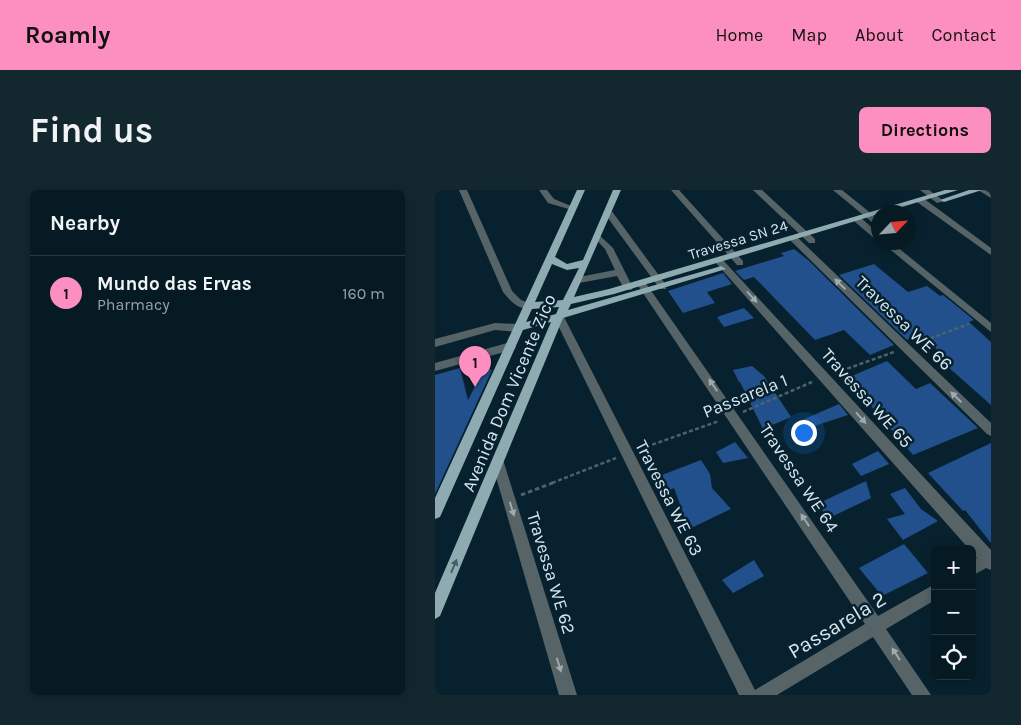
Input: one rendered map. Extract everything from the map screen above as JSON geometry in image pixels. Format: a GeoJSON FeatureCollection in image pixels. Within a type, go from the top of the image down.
{"type":"FeatureCollection","features":[{"type":"Feature","properties":{"kind":"main road","name":"Avenida Dom Vicente Zico"},"geometry":{"type":"LineString","coordinates":[[435,512],[581,190]]}},
{"type":"Feature","properties":{"kind":"main road","name":"Avenida Dom Vicente Zico"},"geometry":{"type":"LineString","coordinates":[[435,611],[559,317],[579,280],[617,190]]}},
{"type":"Feature","properties":{"kind":"main road","name":"Travessa SN 24"},"geometry":{"type":"LineString","coordinates":[[937,199],[954,190]]}},
{"type":"Feature","properties":{"kind":"main road","name":"Travessa SN 24"},"geometry":{"type":"LineString","coordinates":[[916,205],[980,190]]}},
{"type":"Feature","properties":{"kind":"main road","name":"Travessa SN 24"},"geometry":{"type":"LineString","coordinates":[[916,206],[923,203]]}},
{"type":"Feature","properties":{"kind":"main road","name":"Travessa SN 24"},"geometry":{"type":"LineString","coordinates":[[518,328],[559,317],[645,287],[871,220]]}},
{"type":"Feature","properties":{"kind":"main road"},"geometry":{"type":"LineString","coordinates":[[550,256],[556,265],[568,268],[587,261]]}},
{"type":"Feature","properties":{"kind":"main road","name":"Travessa SN 24"},"geometry":{"type":"LineString","coordinates":[[528,306],[566,303],[628,288],[645,287]]}},
{"type":"Feature","properties":{"kind":"street"},"geometry":{"type":"LineString","coordinates":[[463,190],[508,292],[517,302],[528,306]]}},
{"type":"Feature","properties":{"kind":"street"},"geometry":{"type":"LineString","coordinates":[[543,190],[555,203],[572,208]]}},
{"type":"Feature","properties":{"kind":"street"},"geometry":{"type":"LineString","coordinates":[[675,190],[737,260]]}},
{"type":"Feature","properties":{"kind":"street"},"geometry":{"type":"LineString","coordinates":[[757,190],[809,238]]}},
{"type":"Feature","properties":{"kind":"street"},"geometry":{"type":"LineString","coordinates":[[837,190],[871,217]]}},
{"type":"Feature","properties":{"kind":"street"},"geometry":{"type":"LineString","coordinates":[[924,190],[937,199]]}},
{"type":"Feature","properties":{"kind":"street"},"geometry":{"type":"LineString","coordinates":[[980,190],[991,196]]}},
{"type":"Feature","properties":{"kind":"street"},"geometry":{"type":"LineString","coordinates":[[923,203],[991,252]]}},
{"type":"Feature","properties":{"kind":"street"},"geometry":{"type":"LineString","coordinates":[[607,212],[660,283]]}},
{"type":"Feature","properties":{"kind":"street"},"geometry":{"type":"LineString","coordinates":[[861,222],[871,230]]}},
{"type":"Feature","properties":{"kind":"street"},"geometry":{"type":"LineString","coordinates":[[597,236],[609,248],[628,288]]}},
{"type":"Feature","properties":{"kind":"street","name":"Travessa WE 66"},"geometry":{"type":"LineString","coordinates":[[797,242],[991,432]]}},
{"type":"Feature","properties":{"kind":"street"},"geometry":{"type":"LineString","coordinates":[[895,250],[991,328]]}},
{"type":"Feature","properties":{"kind":"street","name":"Travessa WE 65"},"geometry":{"type":"LineString","coordinates":[[722,264],[990,560]]}},
{"type":"Feature","properties":{"kind":"street"},"geometry":{"type":"LineString","coordinates":[[579,280],[621,272]]}},
{"type":"Feature","properties":{"kind":"street","name":"Travessa WE 64"},"geometry":{"type":"LineString","coordinates":[[645,287],[877,626],[922,695]]}},
{"type":"Feature","properties":{"kind":"street","name":"Travessa WE 63"},"geometry":{"type":"LineString","coordinates":[[559,317],[748,695]]}},
{"type":"Feature","properties":{"kind":"street"},"geometry":{"type":"LineString","coordinates":[[435,343],[495,326],[518,328]]}},
{"type":"Feature","properties":{"kind":"street"},"geometry":{"type":"LineString","coordinates":[[435,367],[511,346]]}},
{"type":"Feature","properties":{"kind":"street","name":"Travessa WE 62"},"geometry":{"type":"LineString","coordinates":[[498,463],[568,695]]}},
{"type":"Feature","properties":{"kind":"street"},"geometry":{"type":"LineString","coordinates":[[976,567],[990,560]]}},
{"type":"Feature","properties":{"kind":"street","name":"Passarela 2"},"geometry":{"type":"LineString","coordinates":[[761,695],[931,593]]}},
{"type":"Feature","properties":{"kind":"path","name":"Passarela 1"},"geometry":{"type":"LineString","coordinates":[[509,500],[626,454],[734,416],[824,377],[980,320]]}},
{"type":"Feature","properties":{"kind":"building"},"geometry":{"type":"Polygon","coordinates":[[[794,249],[808,260],[894,345],[870,355],[844,330],[815,340],[754,277],[744,280],[735,271],[784,256],[781,253],[794,249]]]}},
{"type":"Feature","properties":{"kind":"building"},"geometry":{"type":"Polygon","coordinates":[[[874,264],[908,292],[927,286],[940,296],[943,295],[974,320],[969,322],[991,342],[991,405],[947,366],[952,364],[924,337],[919,339],[916,336],[907,340],[839,275],[874,264]]]}},
{"type":"Feature","properties":{"kind":"building"},"geometry":{"type":"Polygon","coordinates":[[[723,273],[732,284],[707,292],[715,303],[683,313],[668,291],[723,273]]]}},
{"type":"Feature","properties":{"kind":"building"},"geometry":{"type":"Polygon","coordinates":[[[744,308],[754,318],[724,327],[717,317],[744,308]]]}},
{"type":"Feature","properties":{"kind":"building"},"geometry":{"type":"Polygon","coordinates":[[[887,361],[916,389],[930,383],[978,428],[913,455],[847,378],[887,361]]]}},
{"type":"Feature","properties":{"kind":"building"},"geometry":{"type":"Polygon","coordinates":[[[752,366],[764,376],[791,417],[763,429],[733,370],[752,366]]]}},
{"type":"Feature","properties":{"kind":"building"},"geometry":{"type":"Polygon","coordinates":[[[485,367],[492,370],[435,494],[435,375],[460,368],[468,400],[485,367]]]}},
{"type":"Feature","properties":{"kind":"building"},"geometry":{"type":"Polygon","coordinates":[[[839,404],[848,415],[796,432],[793,424],[839,404]]]}},
{"type":"Feature","properties":{"kind":"building"},"geometry":{"type":"Polygon","coordinates":[[[735,442],[748,458],[723,463],[716,452],[735,442]]]}},
{"type":"Feature","properties":{"kind":"building"},"geometry":{"type":"Polygon","coordinates":[[[991,443],[991,543],[965,510],[963,511],[928,473],[991,443]]]}},
{"type":"Feature","properties":{"kind":"building"},"geometry":{"type":"Polygon","coordinates":[[[878,451],[889,464],[861,476],[852,464],[878,451]]]}},
{"type":"Feature","properties":{"kind":"building"},"geometry":{"type":"Polygon","coordinates":[[[701,460],[710,474],[712,488],[731,509],[689,529],[674,488],[670,490],[662,475],[701,460]]]}},
{"type":"Feature","properties":{"kind":"building"},"geometry":{"type":"Polygon","coordinates":[[[866,481],[871,498],[827,519],[819,503],[866,481]]]}},
{"type":"Feature","properties":{"kind":"building"},"geometry":{"type":"Polygon","coordinates":[[[905,488],[921,509],[938,521],[903,540],[887,519],[905,514],[890,494],[905,488]]]}},
{"type":"Feature","properties":{"kind":"building"},"geometry":{"type":"Polygon","coordinates":[[[904,544],[928,573],[882,596],[859,568],[904,544]]]}},
{"type":"Feature","properties":{"kind":"building"},"geometry":{"type":"Polygon","coordinates":[[[754,560],[764,576],[733,593],[722,580],[754,560]]]}},
{"type":"Feature","properties":{"kind":"place","name":"Mundo das Ervas"},"geometry":{"type":"Point","coordinates":[475,387]}}]}
